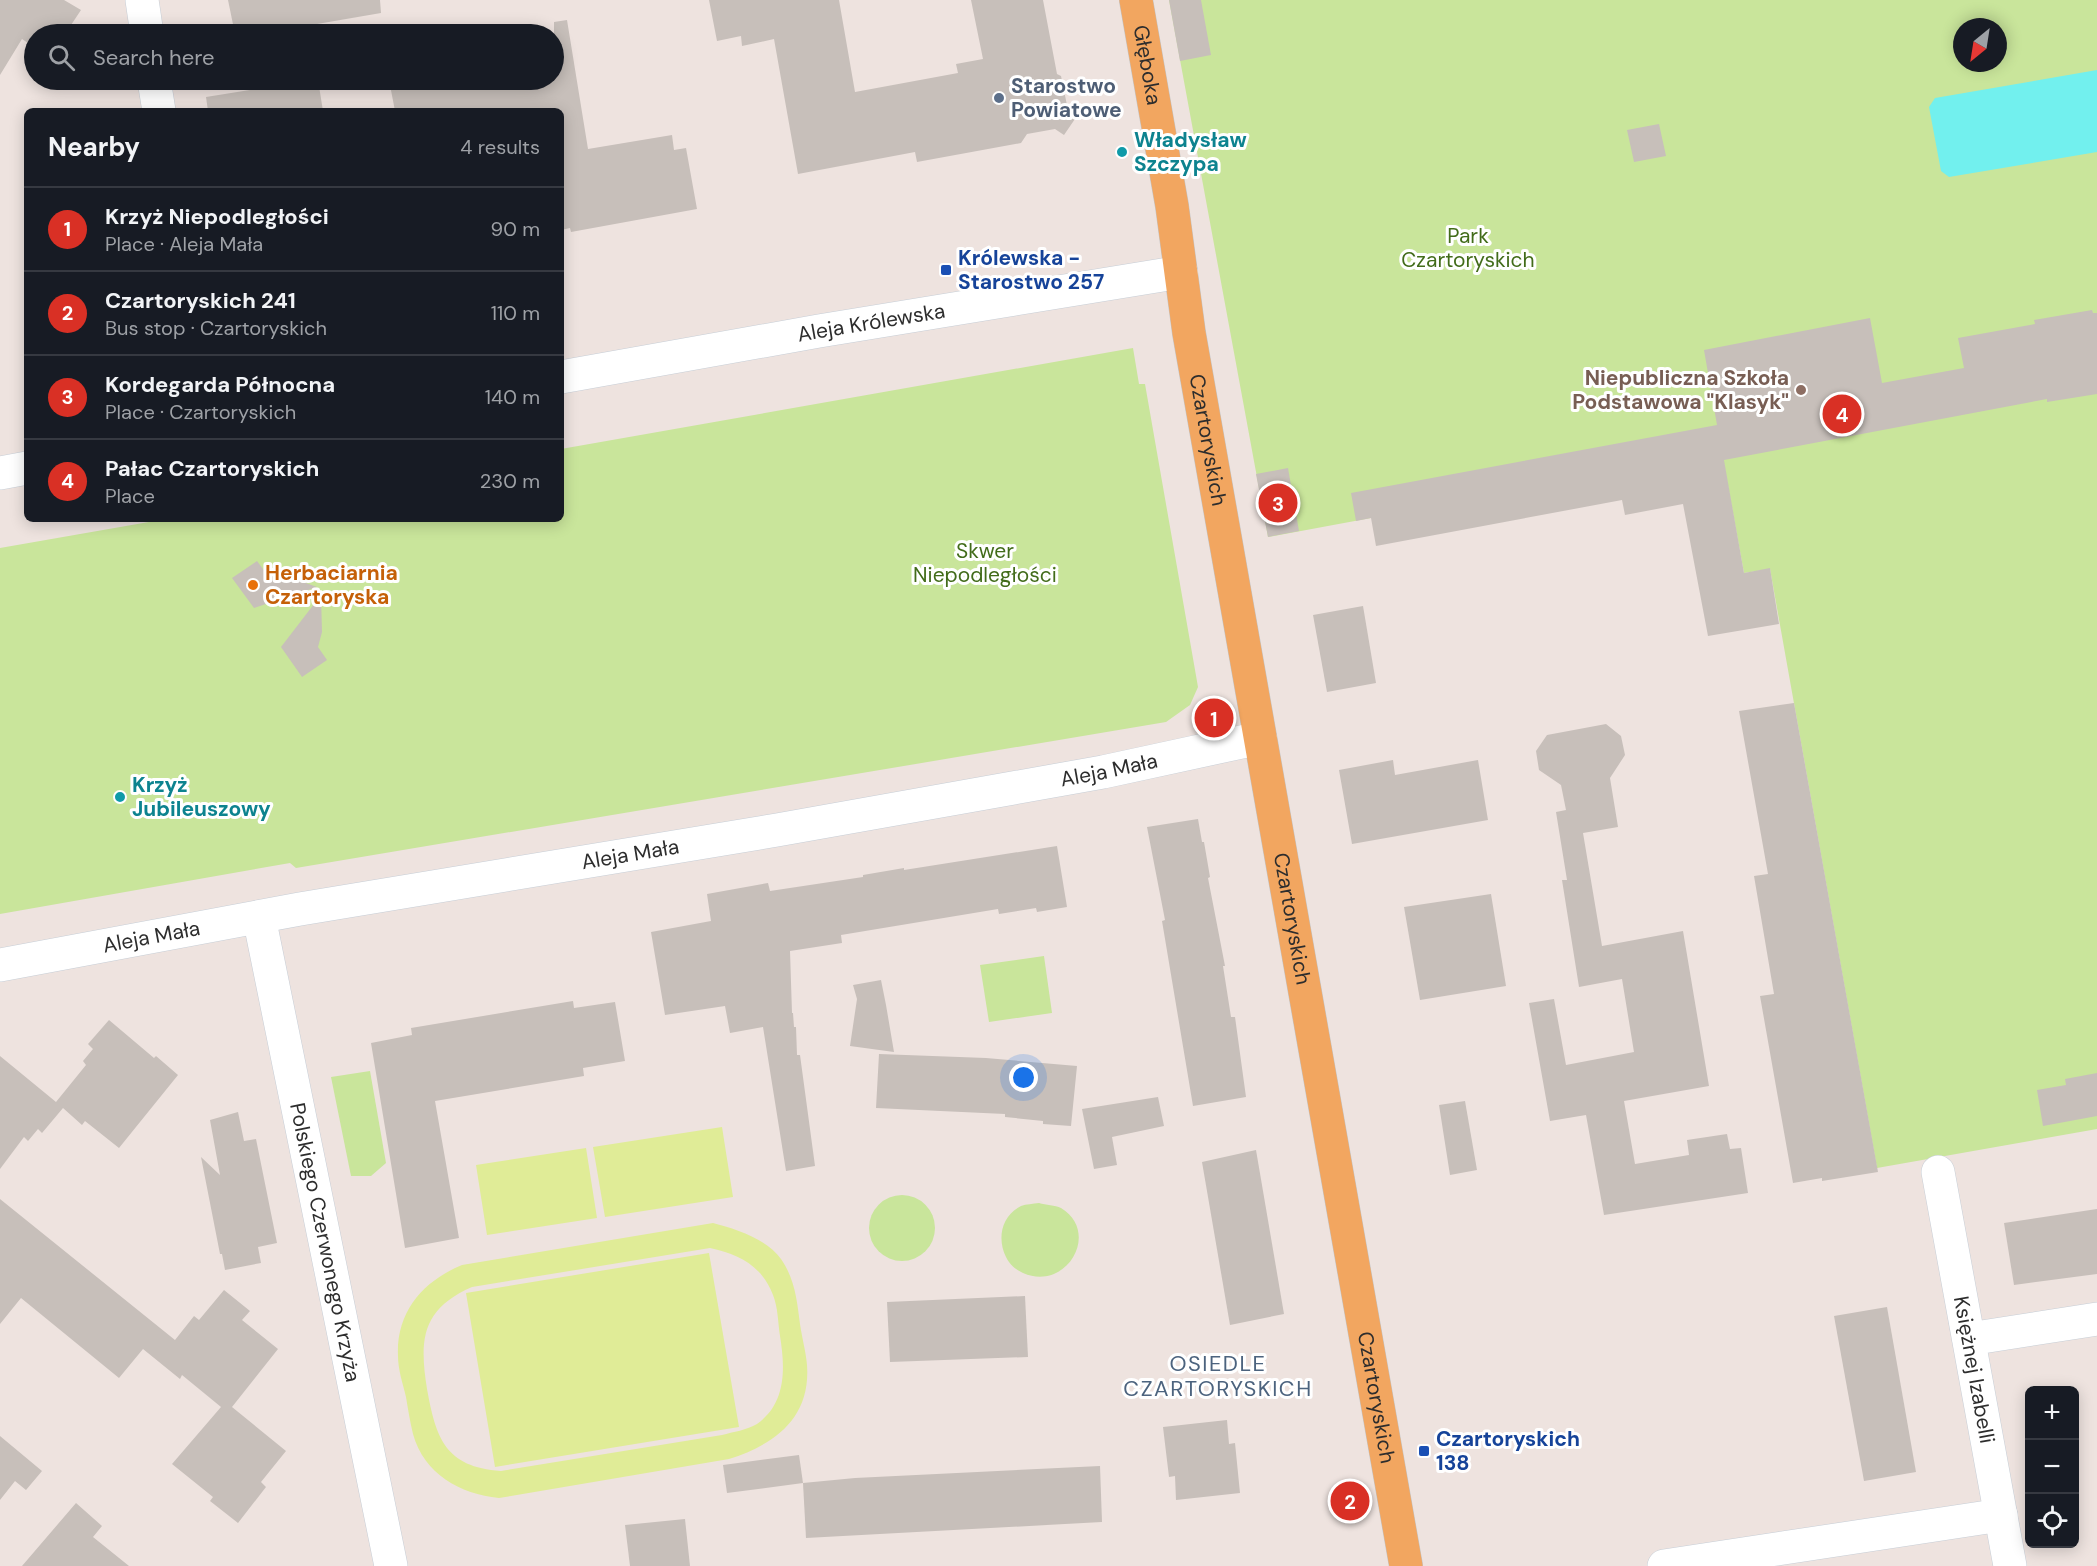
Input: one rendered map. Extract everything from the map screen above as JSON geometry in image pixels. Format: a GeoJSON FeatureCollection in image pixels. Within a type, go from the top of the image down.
{"type":"FeatureCollection","features":[{"type":"Feature","properties":{"kind":"main road","name":"Głęboka"},"geometry":{"type":"LineString","coordinates":[[1136,0],[1172,206],[1181,272]]}},
{"type":"Feature","properties":{"kind":"main road","name":"Czartoryskich"},"geometry":{"type":"LineString","coordinates":[[1181,272],[1189,333],[1406,1566]]}},
{"type":"Feature","properties":{"kind":"street"},"geometry":{"type":"LineString","coordinates":[[142,0],[146,24]]}},
{"type":"Feature","properties":{"kind":"street"},"geometry":{"type":"LineString","coordinates":[[156,90],[159,108]]}},
{"type":"Feature","properties":{"kind":"street","name":"Aleja Królewska"},"geometry":{"type":"LineString","coordinates":[[564,376],[830,329],[1181,272]]}},
{"type":"Feature","properties":{"kind":"street"},"geometry":{"type":"LineString","coordinates":[[0,473],[24,469]]}},
{"type":"Feature","properties":{"kind":"street","name":"Aleja Mała"},"geometry":{"type":"LineString","coordinates":[[0,965],[258,917],[777,830],[1103,772],[1260,738]]}},
{"type":"Feature","properties":{"kind":"street","name":"Polskiego Czerwonego Krzyża"},"geometry":{"type":"LineString","coordinates":[[258,917],[391,1566]]}},
{"type":"Feature","properties":{"kind":"street","name":"Księżnej Izabelli"},"geometry":{"type":"LineString","coordinates":[[1938,1172],[2010,1566]]}},
{"type":"Feature","properties":{"kind":"street"},"geometry":{"type":"LineString","coordinates":[[1969,1339],[2097,1319]]}},
{"type":"Feature","properties":{"kind":"street"},"geometry":{"type":"LineString","coordinates":[[1664,1566],[2001,1515]]}},
{"type":"Feature","properties":{"kind":"green space","name":"Park Czartoryskich"},"geometry":{"type":"Polygon","coordinates":[[[1169,0],[2097,0],[2097,1129],[1877,1168],[1770,569],[1744,573],[1722,453],[1268,537],[1169,0]]]}},
{"type":"Feature","properties":{"kind":"green space","name":"Skwer Niepodległości"},"geometry":{"type":"Polygon","coordinates":[[[1133,348],[1139,384],[1145,384],[1198,687],[1190,705],[1166,722],[296,868],[290,863],[0,914],[0,548],[149,522],[564,522],[564,448],[1133,348]]]}},
{"type":"Feature","properties":{"kind":"green space"},"geometry":{"type":"Polygon","coordinates":[[[1044,956],[1052,1013],[989,1022],[980,965],[1044,956]]]}},
{"type":"Feature","properties":{"kind":"green space"},"geometry":{"type":"Polygon","coordinates":[[[370,1071],[386,1163],[371,1176],[351,1176],[331,1077],[370,1071]]]}},
{"type":"Feature","properties":{"kind":"green space"},"geometry":{"type":"Polygon","coordinates":[[[722,1127],[733,1197],[605,1217],[593,1147],[722,1127]]]}},
{"type":"Feature","properties":{"kind":"green space"},"geometry":{"type":"Polygon","coordinates":[[[586,1148],[597,1218],[487,1235],[476,1165],[586,1148]]]}},
{"type":"Feature","properties":{"kind":"green space"},"geometry":{"type":"Polygon","coordinates":[[[902,1195],[914,1198],[925,1205],[932,1216],[935,1228],[932,1240],[925,1251],[914,1258],[902,1261],[890,1258],[879,1251],[872,1240],[869,1228],[872,1216],[879,1205],[890,1198],[902,1195]]]}},
{"type":"Feature","properties":{"kind":"green space"},"geometry":{"type":"Polygon","coordinates":[[[1039,1203],[1061,1208],[1073,1218],[1078,1231],[1078,1244],[1074,1257],[1065,1267],[1053,1274],[1039,1277],[1023,1273],[1011,1265],[1003,1250],[1002,1236],[1005,1222],[1014,1210],[1023,1205],[1039,1203]]]}},
{"type":"Feature","properties":{"kind":"green space"},"geometry":{"type":"Polygon","coordinates":[[[713,1223],[741,1232],[759,1240],[775,1252],[786,1267],[792,1282],[807,1365],[807,1384],[803,1400],[796,1415],[774,1437],[760,1446],[729,1459],[499,1498],[458,1487],[435,1471],[418,1448],[412,1429],[398,1356],[402,1325],[415,1300],[435,1280],[462,1265],[713,1223]],[[710,1248],[472,1287],[443,1305],[428,1328],[424,1355],[430,1406],[434,1422],[446,1447],[467,1463],[501,1471],[722,1435],[757,1424],[774,1406],[782,1384],[783,1360],[776,1305],[763,1276],[756,1269],[740,1258],[710,1248]]]}},
{"type":"Feature","properties":{"kind":"green space"},"geometry":{"type":"Polygon","coordinates":[[[709,1253],[739,1427],[495,1467],[466,1293],[709,1253]]]}},
{"type":"Feature","properties":{"kind":"water"},"geometry":{"type":"Polygon","coordinates":[[[2097,70],[2097,152],[1949,177],[1941,171],[1929,107],[1935,98],[2097,70]]]}},
{"type":"Feature","properties":{"kind":"building"},"geometry":{"type":"Polygon","coordinates":[[[0,0],[64,0],[81,10],[72,24],[24,24],[24,40],[22,39],[0,75],[0,0]]]}},
{"type":"Feature","properties":{"kind":"building"},"geometry":{"type":"Polygon","coordinates":[[[228,0],[380,0],[381,13],[317,24],[233,24],[228,0]]]}},
{"type":"Feature","properties":{"kind":"building"},"geometry":{"type":"Polygon","coordinates":[[[709,0],[839,0],[855,92],[958,73],[956,64],[983,59],[971,0],[1043,0],[1057,74],[1061,76],[1068,110],[1077,116],[1064,135],[1055,129],[1027,134],[1021,143],[917,162],[915,152],[798,174],[774,39],[742,46],[741,36],[717,41],[709,0]]]}},
{"type":"Feature","properties":{"kind":"building"},"geometry":{"type":"Polygon","coordinates":[[[1169,0],[1201,0],[1211,55],[1180,61],[1169,0]]]}},
{"type":"Feature","properties":{"kind":"building"},"geometry":{"type":"Polygon","coordinates":[[[567,20],[588,149],[672,135],[674,150],[686,148],[697,209],[571,232],[570,228],[564,229],[564,108],[394,108],[391,90],[564,90],[564,24],[554,24],[554,22],[567,20]]]}},
{"type":"Feature","properties":{"kind":"building"},"geometry":{"type":"Polygon","coordinates":[[[250,90],[320,90],[323,108],[208,108],[206,97],[250,90]]]}},
{"type":"Feature","properties":{"kind":"building"},"geometry":{"type":"Polygon","coordinates":[[[1659,124],[1666,156],[1634,162],[1627,130],[1659,124]]]}},
{"type":"Feature","properties":{"kind":"building"},"geometry":{"type":"Polygon","coordinates":[[[2092,310],[2093,313],[2097,313],[2097,394],[2047,402],[2047,399],[1724,460],[1744,573],[1770,568],[1779,624],[1708,636],[1683,504],[1625,515],[1622,500],[1376,546],[1371,518],[1356,521],[1351,493],[1717,425],[1704,350],[1870,318],[1882,383],[1964,368],[1958,338],[2035,324],[2034,320],[2092,310]]]}},
{"type":"Feature","properties":{"kind":"building"},"geometry":{"type":"Polygon","coordinates":[[[1288,468],[1299,531],[1268,537],[1256,474],[1288,468]]]}},
{"type":"Feature","properties":{"kind":"building"},"geometry":{"type":"Polygon","coordinates":[[[257,561],[266,573],[281,574],[317,587],[254,608],[232,578],[257,561]]]}},
{"type":"Feature","properties":{"kind":"building"},"geometry":{"type":"Polygon","coordinates":[[[321,595],[322,632],[318,647],[327,660],[302,677],[281,647],[321,595]]]}},
{"type":"Feature","properties":{"kind":"building"},"geometry":{"type":"Polygon","coordinates":[[[1363,606],[1376,683],[1327,692],[1313,615],[1363,606]]]}},
{"type":"Feature","properties":{"kind":"building"},"geometry":{"type":"Polygon","coordinates":[[[1794,703],[1878,1172],[1793,1183],[1760,996],[1774,994],[1754,876],[1768,874],[1739,711],[1794,703]]]}},
{"type":"Feature","properties":{"kind":"building"},"geometry":{"type":"Polygon","coordinates":[[[1606,724],[1621,736],[1625,755],[1610,778],[1618,827],[1583,833],[1602,946],[1683,931],[1709,1086],[1624,1101],[1635,1164],[1689,1155],[1687,1140],[1727,1134],[1730,1149],[1741,1148],[1748,1193],[1604,1215],[1586,1115],[1550,1121],[1529,1003],[1554,999],[1566,1065],[1634,1052],[1622,979],[1579,987],[1562,880],[1567,880],[1556,812],[1566,810],[1561,785],[1539,770],[1536,751],[1547,735],[1606,724]]]}},
{"type":"Feature","properties":{"kind":"building"},"geometry":{"type":"Polygon","coordinates":[[[1393,760],[1395,775],[1478,760],[1488,820],[1352,844],[1339,770],[1393,760]]]}},
{"type":"Feature","properties":{"kind":"building"},"geometry":{"type":"Polygon","coordinates":[[[1198,819],[1225,966],[1223,966],[1231,1017],[1235,1017],[1246,1097],[1193,1106],[1162,921],[1165,920],[1147,827],[1198,819]]]}},
{"type":"Feature","properties":{"kind":"building"},"geometry":{"type":"Polygon","coordinates":[[[1057,846],[1067,907],[1037,912],[1036,908],[999,914],[998,909],[841,935],[842,943],[790,951],[792,1013],[794,1027],[796,1027],[797,1055],[800,1055],[815,1166],[786,1171],[763,1027],[730,1033],[725,1006],[665,1015],[651,932],[711,921],[707,894],[768,883],[770,891],[863,877],[863,875],[904,868],[904,870],[1057,846]]]}},
{"type":"Feature","properties":{"kind":"building"},"geometry":{"type":"Polygon","coordinates":[[[1491,894],[1506,986],[1420,1000],[1404,907],[1491,894]]]}},
{"type":"Feature","properties":{"kind":"building"},"geometry":{"type":"Polygon","coordinates":[[[881,980],[894,1052],[850,1046],[857,999],[853,985],[881,980]]]}},
{"type":"Feature","properties":{"kind":"building"},"geometry":{"type":"Polygon","coordinates":[[[573,1001],[574,1008],[615,1002],[625,1061],[583,1068],[584,1076],[435,1101],[459,1238],[405,1248],[371,1043],[412,1035],[411,1028],[573,1001]]]}},
{"type":"Feature","properties":{"kind":"building"},"geometry":{"type":"Polygon","coordinates":[[[109,1020],[178,1075],[119,1148],[85,1121],[82,1125],[63,1108],[42,1133],[38,1129],[28,1141],[24,1137],[0,1169],[0,1056],[56,1102],[86,1065],[83,1061],[93,1049],[88,1044],[109,1020]]]}},
{"type":"Feature","properties":{"kind":"building"},"geometry":{"type":"Polygon","coordinates":[[[879,1054],[986,1058],[1077,1066],[1071,1126],[1043,1124],[1043,1121],[1005,1117],[1005,1114],[876,1108],[879,1054]]]}},
{"type":"Feature","properties":{"kind":"building"},"geometry":{"type":"Polygon","coordinates":[[[2097,1073],[2097,1116],[2043,1126],[2037,1090],[2066,1085],[2065,1079],[2097,1073]]]}},
{"type":"Feature","properties":{"kind":"building"},"geometry":{"type":"Polygon","coordinates":[[[1158,1097],[1164,1126],[1112,1137],[1117,1165],[1094,1169],[1082,1109],[1158,1097]]]}},
{"type":"Feature","properties":{"kind":"building"},"geometry":{"type":"Polygon","coordinates":[[[1465,1101],[1477,1170],[1450,1175],[1439,1105],[1465,1101]]]}},
{"type":"Feature","properties":{"kind":"building"},"geometry":{"type":"Polygon","coordinates":[[[238,1112],[244,1141],[256,1139],[277,1243],[258,1247],[261,1263],[225,1270],[201,1157],[220,1175],[210,1120],[238,1112]]]}},
{"type":"Feature","properties":{"kind":"building"},"geometry":{"type":"Polygon","coordinates":[[[1256,1150],[1284,1314],[1230,1325],[1202,1162],[1256,1150]]]}},
{"type":"Feature","properties":{"kind":"building"},"geometry":{"type":"Polygon","coordinates":[[[0,1199],[175,1340],[194,1316],[199,1320],[224,1290],[250,1311],[242,1320],[278,1349],[232,1407],[286,1451],[261,1482],[266,1487],[238,1523],[210,1501],[213,1497],[172,1464],[221,1407],[182,1375],[180,1379],[143,1349],[119,1378],[21,1298],[0,1324],[0,1199]]]}},
{"type":"Feature","properties":{"kind":"building"},"geometry":{"type":"Polygon","coordinates":[[[2097,1209],[2097,1274],[2014,1285],[2004,1223],[2097,1209]]]}},
{"type":"Feature","properties":{"kind":"building"},"geometry":{"type":"Polygon","coordinates":[[[1025,1296],[1028,1357],[890,1362],[887,1302],[1025,1296]]]}},
{"type":"Feature","properties":{"kind":"building"},"geometry":{"type":"Polygon","coordinates":[[[1887,1307],[1916,1472],[1864,1481],[1834,1316],[1887,1307]]]}},
{"type":"Feature","properties":{"kind":"building"},"geometry":{"type":"Polygon","coordinates":[[[1227,1420],[1229,1444],[1235,1443],[1240,1493],[1176,1500],[1175,1476],[1169,1477],[1163,1427],[1227,1420]]]}},
{"type":"Feature","properties":{"kind":"building"},"geometry":{"type":"Polygon","coordinates":[[[0,1436],[42,1471],[26,1490],[15,1481],[0,1500],[0,1436]]]}},
{"type":"Feature","properties":{"kind":"building"},"geometry":{"type":"Polygon","coordinates":[[[799,1455],[803,1483],[727,1493],[723,1465],[799,1455]]]}},
{"type":"Feature","properties":{"kind":"building"},"geometry":{"type":"Polygon","coordinates":[[[1100,1466],[1102,1522],[806,1538],[803,1483],[855,1478],[1100,1466]]]}},
{"type":"Feature","properties":{"kind":"building"},"geometry":{"type":"Polygon","coordinates":[[[76,1503],[102,1526],[93,1537],[129,1566],[22,1566],[76,1503]]]}},
{"type":"Feature","properties":{"kind":"building"},"geometry":{"type":"Polygon","coordinates":[[[685,1519],[690,1566],[630,1566],[625,1525],[685,1519]]]}},
{"type":"Feature","properties":{"kind":"place","name":"Starostwo Powiatowe"},"geometry":{"type":"Point","coordinates":[999,98]}},
{"type":"Feature","properties":{"kind":"place","name":"Władysław Szczypa"},"geometry":{"type":"Point","coordinates":[1122,152]}},
{"type":"Feature","properties":{"kind":"place","name":"Królewska - Starostwo 257"},"geometry":{"type":"Point","coordinates":[946,270]}},
{"type":"Feature","properties":{"kind":"place","name":"Niepubliczna Szkoła Podstawowa \"Klasyk\""},"geometry":{"type":"Point","coordinates":[1801,390]}},
{"type":"Feature","properties":{"kind":"place","name":"Pałac Czartoryskich"},"geometry":{"type":"Point","coordinates":[1842,414]}},
{"type":"Feature","properties":{"kind":"place","name":"Kordegarda Północna"},"geometry":{"type":"Point","coordinates":[1278,503]}},
{"type":"Feature","properties":{"kind":"place","name":"Herbaciarnia Czartoryska"},"geometry":{"type":"Point","coordinates":[253,585]}},
{"type":"Feature","properties":{"kind":"place","name":"Krzyż Niepodległości"},"geometry":{"type":"Point","coordinates":[1214,718]}},
{"type":"Feature","properties":{"kind":"place","name":"Krzyż Jubileuszowy"},"geometry":{"type":"Point","coordinates":[120,797]}},
{"type":"Feature","properties":{"kind":"place","name":"Czartoryskich 138"},"geometry":{"type":"Point","coordinates":[1424,1451]}},
{"type":"Feature","properties":{"kind":"place","name":"Czartoryskich 241"},"geometry":{"type":"Point","coordinates":[1350,1501]}},
{"type":"Feature","properties":{"kind":"district","name":"OSIEDLE CZARTORYSKICH"},"geometry":{"type":"Point","coordinates":[1218,1376]}}]}
